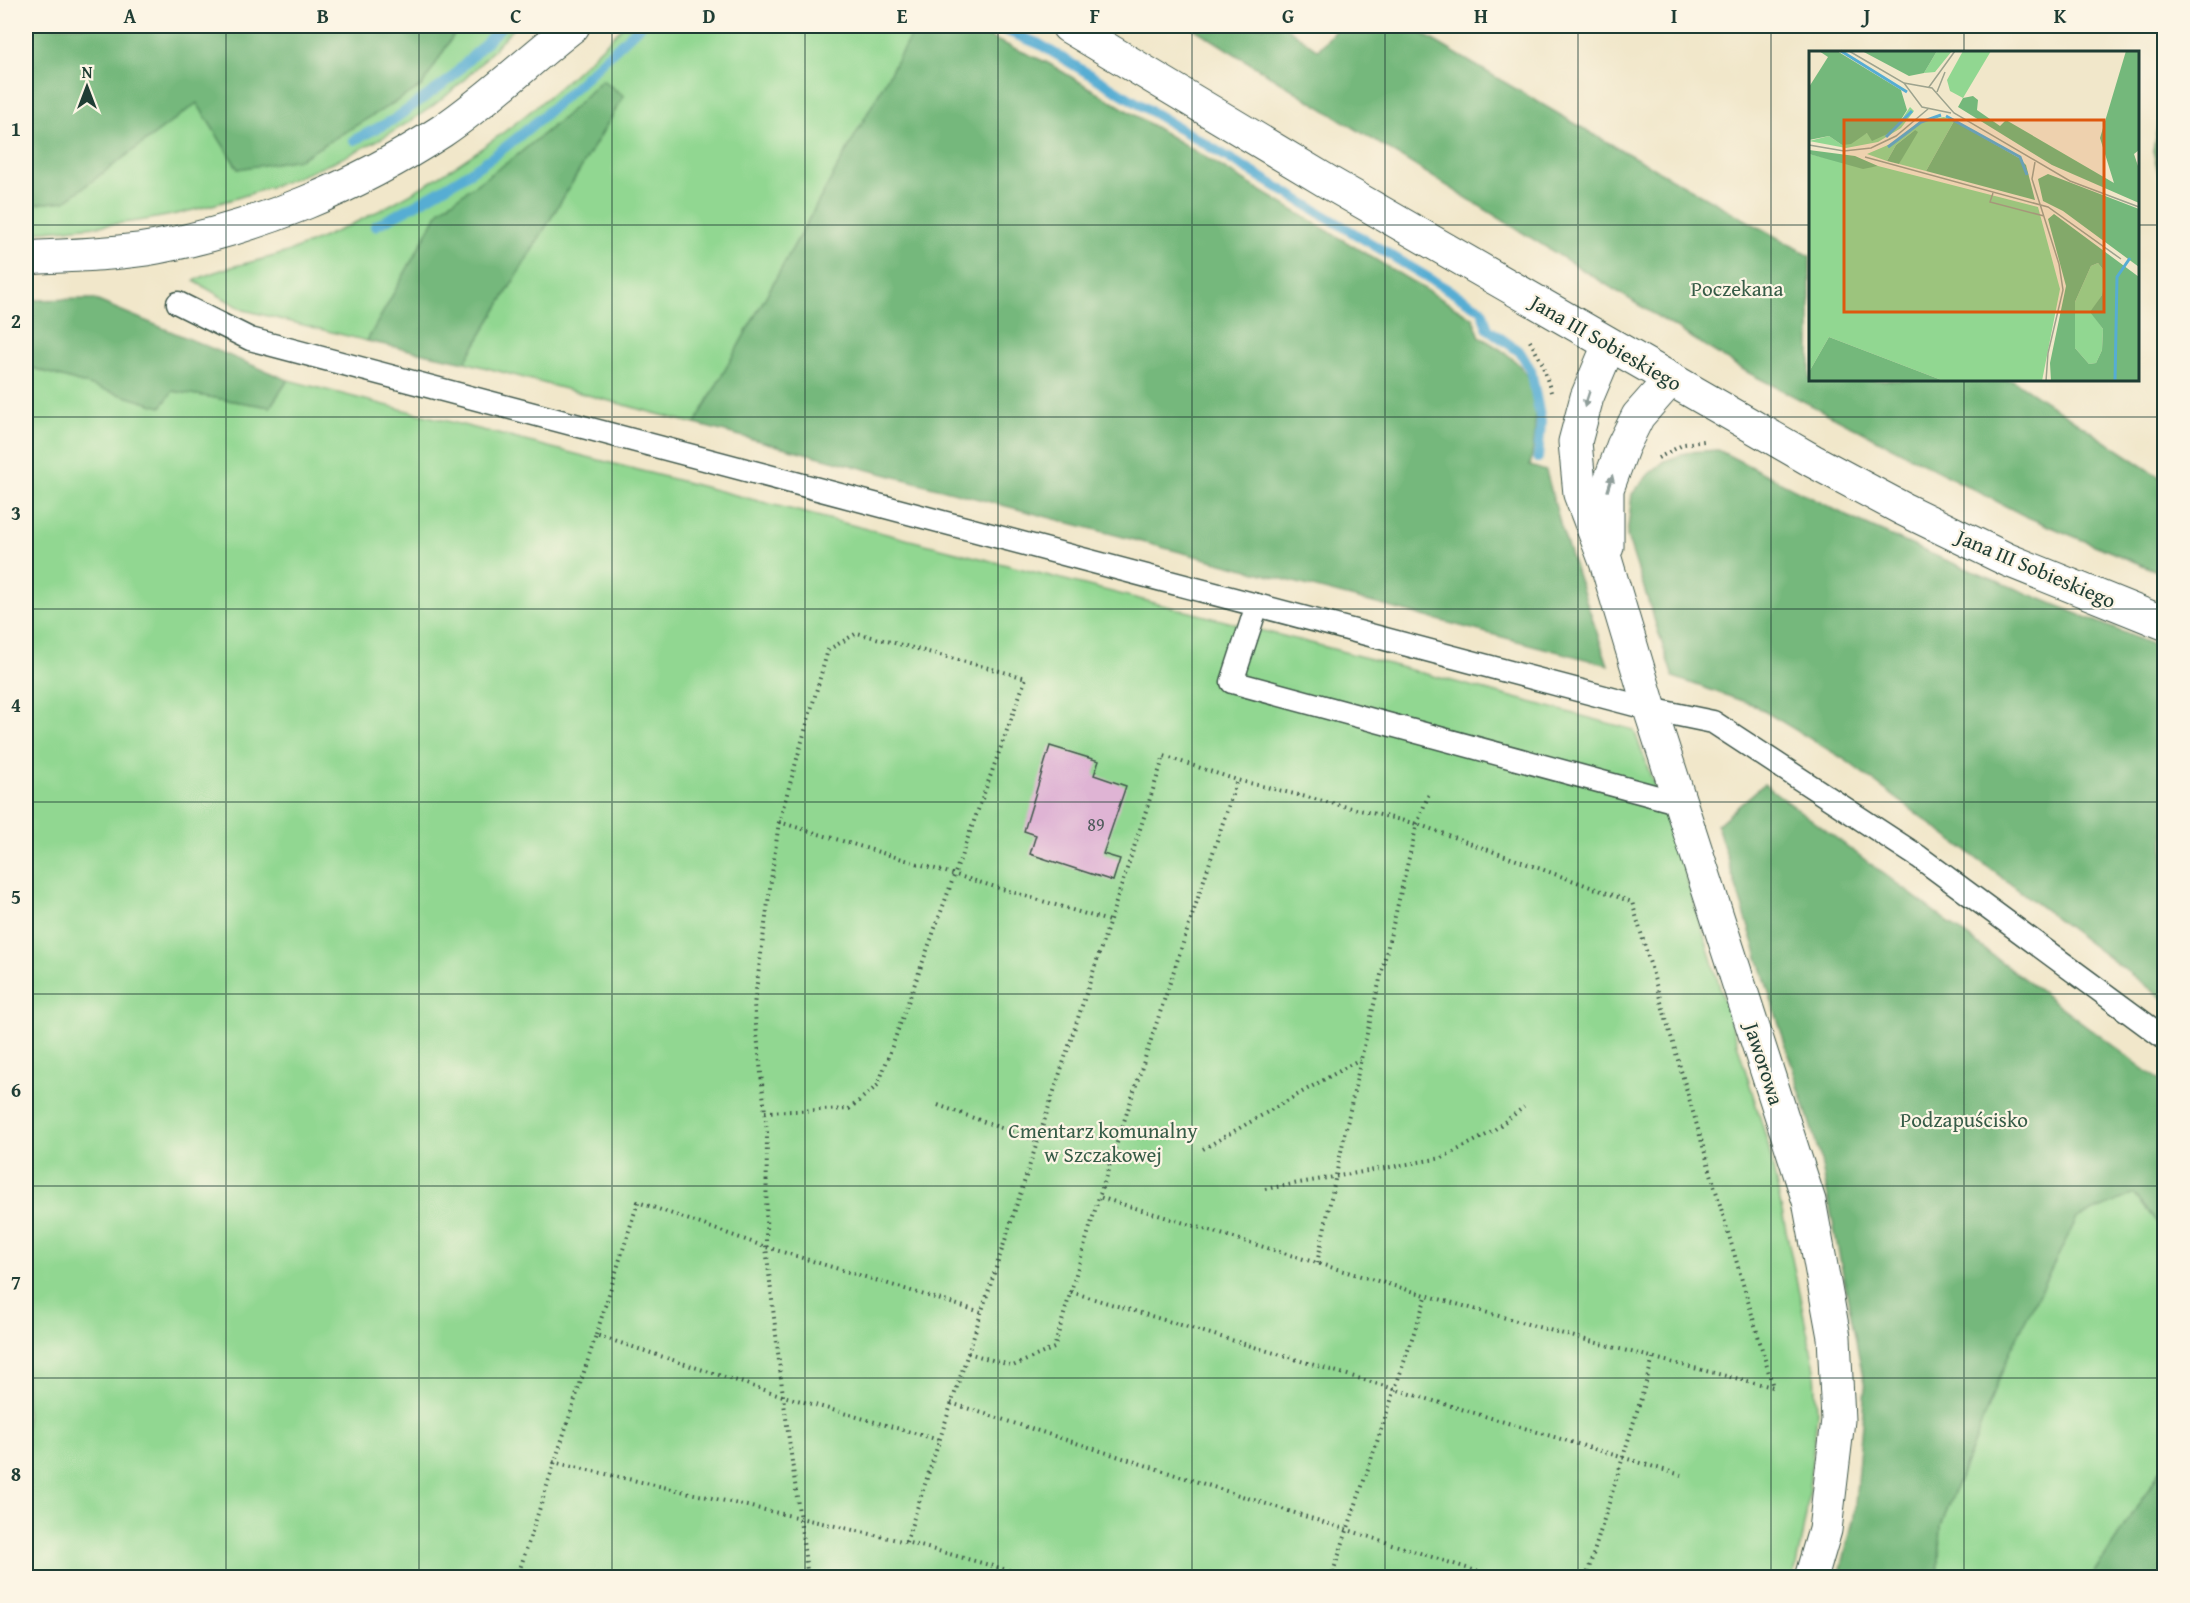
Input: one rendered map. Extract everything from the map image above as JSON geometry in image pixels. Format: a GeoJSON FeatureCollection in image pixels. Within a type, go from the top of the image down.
{"type":"FeatureCollection","features":[{"type":"Feature","properties":{"kind":"street"},"geometry":{"type":"LineString","coordinates":[[529,60],[552,26]]}},
{"type":"Feature","properties":{"kind":"street"},"geometry":{"type":"LineString","coordinates":[[26,258],[156,248],[300,206],[374,172],[442,130],[573,26]]}},
{"type":"Feature","properties":{"kind":"street","name":"Jana III Sobieskiego"},"geometry":{"type":"LineString","coordinates":[[1068,26],[1328,182],[1669,381],[1903,509],[2007,560],[2164,623]]}},
{"type":"Feature","properties":{"kind":"street","name":"Jaworowa"},"geometry":{"type":"LineString","coordinates":[[1609,345],[1587,397],[1575,441],[1580,494],[1606,562],[1650,709],[1809,1201],[1834,1337],[1838,1420],[1825,1530],[1811,1578]]}},
{"type":"Feature","properties":{"kind":"street","name":"Jaworowa"},"geometry":{"type":"LineString","coordinates":[[1606,562],[1607,489],[1623,446],[1638,416],[1669,381]]}},
{"type":"Feature","properties":{"kind":"lane"},"geometry":{"type":"LineString","coordinates":[[178,303],[250,339],[1650,709],[1713,722],[1919,857],[2164,1038]]}},
{"type":"Feature","properties":{"kind":"lane"},"geometry":{"type":"LineString","coordinates":[[1257,605],[1232,682],[1680,803]]}},
{"type":"Feature","properties":{"kind":"path"},"geometry":{"type":"LineString","coordinates":[[765,1112],[849,1109],[878,1085],[1026,678],[857,633],[828,650],[779,822],[754,1005],[765,1112],[766,1247],[783,1396],[808,1578]]}},
{"type":"Feature","properties":{"kind":"path"},"geometry":{"type":"LineString","coordinates":[[906,1542],[1164,756],[1237,780],[1417,824],[1632,902],[1773,1387],[1653,1359],[1426,1297],[1099,1197]]}},
{"type":"Feature","properties":{"kind":"path"},"geometry":{"type":"LineString","coordinates":[[968,1353],[1013,1366],[1054,1348],[1099,1197],[1237,780]]}},
{"type":"Feature","properties":{"kind":"path"},"geometry":{"type":"LineString","coordinates":[[1317,1263],[1361,1059],[1417,824],[1430,791]]}},
{"type":"Feature","properties":{"kind":"path"},"geometry":{"type":"LineString","coordinates":[[779,822],[1109,921]]}},
{"type":"Feature","properties":{"kind":"path"},"geometry":{"type":"LineString","coordinates":[[1203,1149],[1361,1059]]}},
{"type":"Feature","properties":{"kind":"path"},"geometry":{"type":"LineString","coordinates":[[938,1105],[1037,1141]]}},
{"type":"Feature","properties":{"kind":"path"},"geometry":{"type":"LineString","coordinates":[[1265,1190],[1442,1158],[1490,1133],[1524,1107]]}},
{"type":"Feature","properties":{"kind":"path"},"geometry":{"type":"LineString","coordinates":[[517,1578],[638,1202],[766,1247],[981,1312]]}},
{"type":"Feature","properties":{"kind":"path"},"geometry":{"type":"LineString","coordinates":[[1071,1292],[1681,1475]]}},
{"type":"Feature","properties":{"kind":"path"},"geometry":{"type":"LineString","coordinates":[[1331,1578],[1426,1297]]}},
{"type":"Feature","properties":{"kind":"path"},"geometry":{"type":"LineString","coordinates":[[596,1335],[783,1396],[939,1440]]}},
{"type":"Feature","properties":{"kind":"path"},"geometry":{"type":"LineString","coordinates":[[1586,1578],[1625,1457],[1653,1359]]}},
{"type":"Feature","properties":{"kind":"path"},"geometry":{"type":"LineString","coordinates":[[951,1403],[1498,1578]]}},
{"type":"Feature","properties":{"kind":"path"},"geometry":{"type":"LineString","coordinates":[[553,1462],[906,1542],[1036,1578]]}},
{"type":"Feature","properties":{"kind":"green space"},"geometry":{"type":"Polygon","coordinates":[[[26,26],[459,26],[422,86],[300,159],[238,169],[197,103],[65,201],[26,205],[26,26]]]}},
{"type":"Feature","properties":{"kind":"green space"},"geometry":{"type":"Polygon","coordinates":[[[459,26],[515,26],[476,68],[434,105],[408,123],[350,154],[258,191],[176,214],[112,224],[26,233],[26,205],[65,201],[197,103],[238,169],[422,86],[459,26]]]}},
{"type":"Feature","properties":{"kind":"green space"},"geometry":{"type":"Polygon","coordinates":[[[623,26],[916,26],[695,424],[465,362],[624,96],[603,81],[515,157],[440,210],[367,341],[244,310],[194,281],[298,248],[389,206],[473,155],[512,126],[587,62],[623,26]]]}},
{"type":"Feature","properties":{"kind":"green space"},"geometry":{"type":"Polygon","coordinates":[[[916,26],[964,26],[1048,63],[1473,318],[1480,337],[1517,362],[1530,383],[1535,419],[1530,466],[1546,471],[1561,527],[1608,665],[695,424],[916,26]]]}},
{"type":"Feature","properties":{"kind":"green space","name":"Poczekana"},"geometry":{"type":"Polygon","coordinates":[[[1190,26],[1284,26],[1318,50],[1339,26],[1409,26],[1591,133],[1809,255],[1809,381],[2015,381],[2164,480],[2164,574],[2025,516],[1747,372],[1190,26]]]}},
{"type":"Feature","properties":{"kind":"green space"},"geometry":{"type":"Polygon","coordinates":[[[602,80],[624,96],[465,362],[367,341],[440,210],[515,157],[564,117],[602,80]]]}},
{"type":"Feature","properties":{"kind":"green space"},"geometry":{"type":"Polygon","coordinates":[[[2164,95],[2164,195],[2153,150],[2164,95]]]}},
{"type":"Feature","properties":{"kind":"green space"},"geometry":{"type":"Polygon","coordinates":[[[93,299],[288,380],[270,407],[173,391],[161,407],[26,366],[26,300],[93,299]]]}},
{"type":"Feature","properties":{"kind":"green space","name":"Cmentarz komunalny w Szczakowej"},"geometry":{"type":"Polygon","coordinates":[[[26,366],[161,407],[173,391],[270,407],[288,380],[1318,645],[1634,730],[1679,854],[1768,1144],[1815,1369],[1817,1415],[1806,1515],[1794,1577],[26,1577],[26,366]]]}},
{"type":"Feature","properties":{"kind":"green space"},"geometry":{"type":"Polygon","coordinates":[[[1718,450],[1855,520],[1943,559],[2164,649],[2164,999],[1844,759],[1754,705],[1673,677],[1627,536],[1632,494],[1649,474],[1665,461],[1689,452],[1718,450]]]}},
{"type":"Feature","properties":{"kind":"green space","name":"Podzapuścisko"},"geometry":{"type":"Polygon","coordinates":[[[1764,784],[2164,1084],[2164,1231],[2134,1194],[2077,1218],[2011,1349],[1941,1525],[1938,1577],[1839,1577],[1854,1517],[1865,1387],[1820,1156],[1717,825],[1764,784]]]}},
{"type":"Feature","properties":{"kind":"green space"},"geometry":{"type":"Polygon","coordinates":[[[2134,1194],[2164,1231],[2164,1465],[2092,1577],[1938,1578],[1941,1525],[2011,1349],[2077,1218],[2134,1194]]]}},
{"type":"Feature","properties":{"kind":"green space"},"geometry":{"type":"Polygon","coordinates":[[[2164,1465],[2164,1577],[2092,1577],[2164,1465]]]}},
{"type":"Feature","properties":{"kind":"building"},"geometry":{"type":"Polygon","coordinates":[[[1050,746],[1099,761],[1094,775],[1126,786],[1103,854],[1120,859],[1113,881],[1030,854],[1036,835],[1024,831],[1050,746]]]}},
{"type":"Feature","properties":{"kind":"waterway"},"geometry":{"type":"LineString","coordinates":[[354,140],[393,120],[449,80],[502,26]]}},
{"type":"Feature","properties":{"kind":"waterway"},"geometry":{"type":"LineString","coordinates":[[375,226],[443,189],[503,149],[564,98],[640,26]]}},
{"type":"Feature","properties":{"kind":"waterway"},"geometry":{"type":"LineString","coordinates":[[995,26],[1039,44],[1482,310],[1488,329],[1520,352],[1531,370],[1541,422],[1538,458]]}}]}
